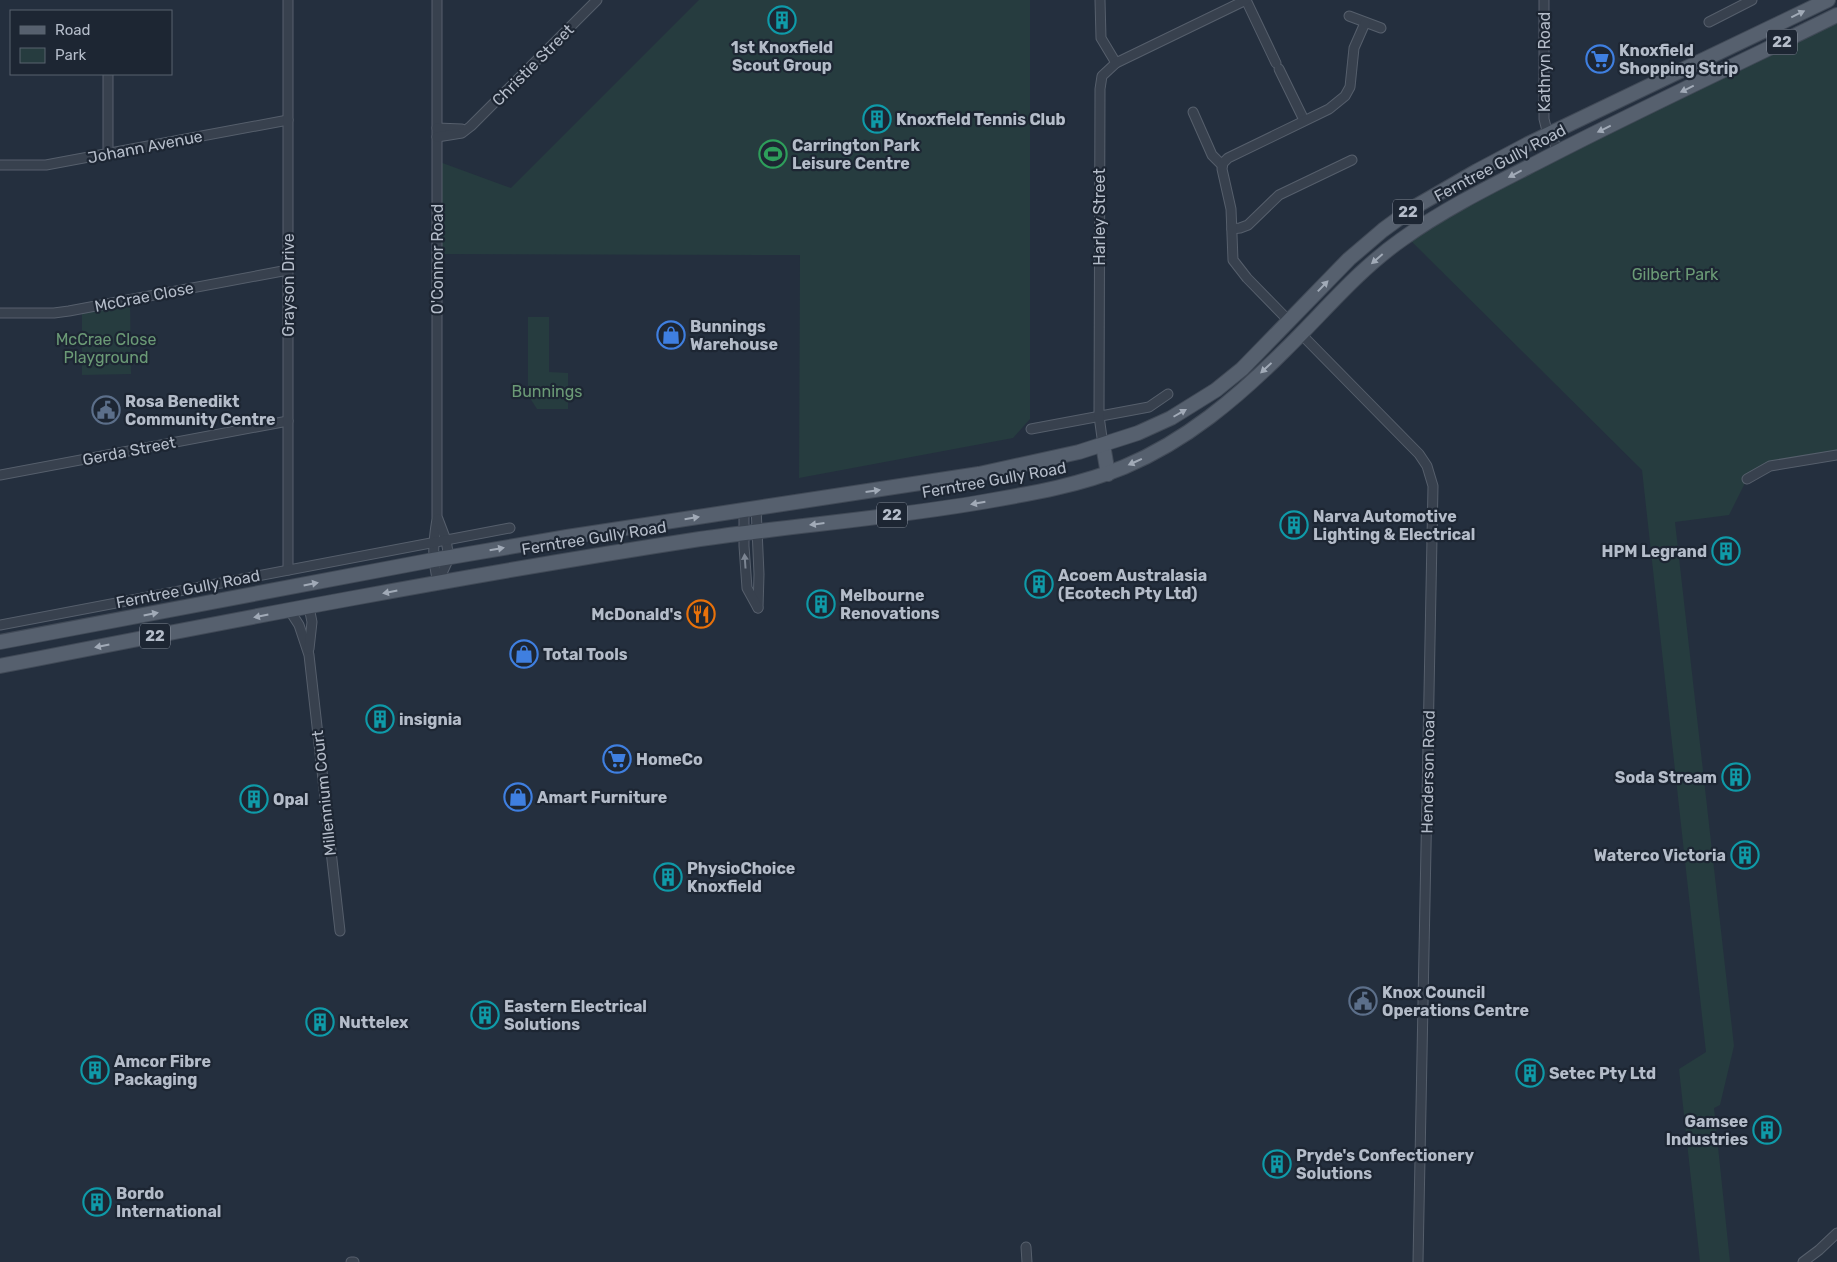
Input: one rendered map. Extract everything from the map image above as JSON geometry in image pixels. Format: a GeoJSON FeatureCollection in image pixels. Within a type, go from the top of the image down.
{"type":"FeatureCollection","features":[{"type":"Feature","properties":{"kind":"main road","name":"Ferntree Gully Road"},"geometry":{"type":"LineString","coordinates":[[0,642],[433,560],[567,537],[980,474],[1079,452],[1138,433],[1194,405],[1242,368],[1350,259],[1403,215],[1442,190],[1549,134],[1828,0]]}},
{"type":"Feature","properties":{"kind":"main road","name":"Ferntree Gully Road"},"geometry":{"type":"LineString","coordinates":[[0,666],[438,582],[558,561],[750,532],[946,508],[1039,492],[1108,474],[1164,448],[1214,414],[1251,382],[1370,265],[1403,238],[1460,204],[1559,152],[1837,15]]}},
{"type":"Feature","properties":{"kind":"main road"},"geometry":{"type":"LineString","coordinates":[[1718,54],[1726,70]]}},
{"type":"Feature","properties":{"kind":"main road"},"geometry":{"type":"LineString","coordinates":[[1289,321],[1301,334]]}},
{"type":"Feature","properties":{"kind":"main road"},"geometry":{"type":"LineString","coordinates":[[1103,445],[1108,474]]}},
{"type":"Feature","properties":{"kind":"main road"},"geometry":{"type":"LineString","coordinates":[[264,593],[297,598],[309,607]]}},
{"type":"Feature","properties":{"kind":"street","name":"Grayson Drive"},"geometry":{"type":"LineString","coordinates":[[288,0],[288,570]]}},
{"type":"Feature","properties":{"kind":"street","name":"O'Connor Road"},"geometry":{"type":"LineString","coordinates":[[437,0],[437,519],[433,560],[438,582]]}},
{"type":"Feature","properties":{"kind":"street","name":"Christie Street"},"geometry":{"type":"LineString","coordinates":[[437,133],[456,135],[462,133],[598,0]]}},
{"type":"Feature","properties":{"kind":"street"},"geometry":{"type":"LineString","coordinates":[[1100,0],[1101,38],[1116,63],[1246,0],[1304,120]]}},
{"type":"Feature","properties":{"kind":"street","name":"Kathryn Road"},"geometry":{"type":"LineString","coordinates":[[1544,0],[1544,119],[1549,134],[1559,152]]}},
{"type":"Feature","properties":{"kind":"street"},"geometry":{"type":"LineString","coordinates":[[1709,22],[1752,0]]}},
{"type":"Feature","properties":{"kind":"street"},"geometry":{"type":"LineString","coordinates":[[1349,16],[1381,28]]}},
{"type":"Feature","properties":{"kind":"street"},"geometry":{"type":"LineString","coordinates":[[1289,321],[1236,265],[1232,256],[1231,209],[1222,173],[1222,165],[1228,158],[1329,109],[1345,96],[1350,87],[1354,48],[1366,23]]}},
{"type":"Feature","properties":{"kind":"street","name":"Harley Street"},"geometry":{"type":"LineString","coordinates":[[1103,445],[1099,416],[1100,88],[1102,76],[1116,63]]}},
{"type":"Feature","properties":{"kind":"street"},"geometry":{"type":"LineString","coordinates":[[108,75],[108,154]]}},
{"type":"Feature","properties":{"kind":"street"},"geometry":{"type":"LineString","coordinates":[[1193,112],[1212,155],[1222,165]]}},
{"type":"Feature","properties":{"kind":"street","name":"Johann Avenue"},"geometry":{"type":"LineString","coordinates":[[0,165],[51,164],[288,120]]}},
{"type":"Feature","properties":{"kind":"street"},"geometry":{"type":"LineString","coordinates":[[1232,229],[1248,225],[1280,195],[1352,160]]}},
{"type":"Feature","properties":{"kind":"street","name":"McCrae Close"},"geometry":{"type":"LineString","coordinates":[[0,313],[54,313],[69,311],[288,270]]}},
{"type":"Feature","properties":{"kind":"street","name":"Henderson Road"},"geometry":{"type":"LineString","coordinates":[[1301,334],[1419,454],[1427,466],[1433,486],[1418,1262]]}},
{"type":"Feature","properties":{"kind":"street"},"geometry":{"type":"LineString","coordinates":[[1031,429],[1149,407],[1168,394]]}},
{"type":"Feature","properties":{"kind":"street","name":"Gerda Street"},"geometry":{"type":"LineString","coordinates":[[0,475],[288,421]]}},
{"type":"Feature","properties":{"kind":"street"},"geometry":{"type":"LineString","coordinates":[[1747,479],[1770,466],[1837,455]]}},
{"type":"Feature","properties":{"kind":"street"},"geometry":{"type":"LineString","coordinates":[[750,508],[750,532],[759,574],[758,608],[747,588],[750,508]]}},
{"type":"Feature","properties":{"kind":"street","name":"O'Connor Road"},"geometry":{"type":"LineString","coordinates":[[437,519],[446,540],[449,558]]}},
{"type":"Feature","properties":{"kind":"street","name":"Ferntree Gully Road"},"geometry":{"type":"LineString","coordinates":[[0,625],[510,528]]}},
{"type":"Feature","properties":{"kind":"street"},"geometry":{"type":"LineString","coordinates":[[438,582],[449,558]]}},
{"type":"Feature","properties":{"kind":"street","name":"Millennium Court"},"geometry":{"type":"LineString","coordinates":[[309,607],[312,622],[309,654],[340,931]]}},
{"type":"Feature","properties":{"kind":"street","name":"Millennium Court"},"geometry":{"type":"LineString","coordinates":[[290,611],[299,624],[309,654]]}},
{"type":"Feature","properties":{"kind":"street"},"geometry":{"type":"LineString","coordinates":[[1803,1262],[1820,1250],[1837,1232]]}},
{"type":"Feature","properties":{"kind":"street"},"geometry":{"type":"LineString","coordinates":[[1026,1247],[1027,1262]]}},
{"type":"Feature","properties":{"kind":"green space"},"geometry":{"type":"Polygon","coordinates":[[[699,0],[1030,0],[1030,419],[1013,438],[799,478],[800,255],[437,254],[437,161],[511,188],[699,0]]]}},
{"type":"Feature","properties":{"kind":"green space","name":"Gilbert Park"},"geometry":{"type":"Polygon","coordinates":[[[1837,15],[1837,455],[1770,466],[1747,479],[1729,515],[1675,522],[1734,1046],[1720,1105],[1714,1108],[1730,1262],[1700,1262],[1679,1069],[1706,1052],[1642,470],[1406,236],[1837,15]]]}},
{"type":"Feature","properties":{"kind":"green space","name":"McCrae Close Playground"},"geometry":{"type":"Polygon","coordinates":[[[130,300],[131,374],[82,375],[82,309],[130,300]]]}},
{"type":"Feature","properties":{"kind":"green space","name":"Bunnings"},"geometry":{"type":"Polygon","coordinates":[[[528,317],[549,317],[549,372],[568,373],[568,409],[537,409],[528,395],[528,317]]]}},
{"type":"Feature","properties":{"kind":"place","name":"1st Knoxfield Scout Group"},"geometry":{"type":"Point","coordinates":[782,20]}},
{"type":"Feature","properties":{"kind":"place","name":"Knoxfield Shopping Strip"},"geometry":{"type":"Point","coordinates":[1600,59]}},
{"type":"Feature","properties":{"kind":"place","name":"Knoxfield Tennis Club"},"geometry":{"type":"Point","coordinates":[877,119]}},
{"type":"Feature","properties":{"kind":"place","name":"Carrington Park Leisure Centre"},"geometry":{"type":"Point","coordinates":[773,154]}},
{"type":"Feature","properties":{"kind":"place","name":"Bunnings Warehouse"},"geometry":{"type":"Point","coordinates":[671,335]}},
{"type":"Feature","properties":{"kind":"place","name":"Rosa Benedikt Community Centre"},"geometry":{"type":"Point","coordinates":[106,410]}},
{"type":"Feature","properties":{"kind":"place","name":"Narva Automotive Lighting & Electrical"},"geometry":{"type":"Point","coordinates":[1294,525]}},
{"type":"Feature","properties":{"kind":"place","name":"HPM Legrand"},"geometry":{"type":"Point","coordinates":[1726,551]}},
{"type":"Feature","properties":{"kind":"place","name":"Acoem Australasia (Ecotech Pty Ltd)"},"geometry":{"type":"Point","coordinates":[1039,584]}},
{"type":"Feature","properties":{"kind":"place","name":"Melbourne Renovations"},"geometry":{"type":"Point","coordinates":[821,604]}},
{"type":"Feature","properties":{"kind":"place","name":"McDonald's"},"geometry":{"type":"Point","coordinates":[701,614]}},
{"type":"Feature","properties":{"kind":"place","name":"Total Tools"},"geometry":{"type":"Point","coordinates":[524,654]}},
{"type":"Feature","properties":{"kind":"place","name":"insignia"},"geometry":{"type":"Point","coordinates":[380,719]}},
{"type":"Feature","properties":{"kind":"place","name":"HomeCo"},"geometry":{"type":"Point","coordinates":[617,759]}},
{"type":"Feature","properties":{"kind":"place","name":"Soda Stream"},"geometry":{"type":"Point","coordinates":[1736,777]}},
{"type":"Feature","properties":{"kind":"place","name":"Amart Furniture"},"geometry":{"type":"Point","coordinates":[518,797]}},
{"type":"Feature","properties":{"kind":"place","name":"Opal"},"geometry":{"type":"Point","coordinates":[254,799]}},
{"type":"Feature","properties":{"kind":"place","name":"Waterco Victoria"},"geometry":{"type":"Point","coordinates":[1745,855]}},
{"type":"Feature","properties":{"kind":"place","name":"PhysioChoice Knoxfield"},"geometry":{"type":"Point","coordinates":[668,877]}},
{"type":"Feature","properties":{"kind":"place","name":"Knox Council Operations Centre"},"geometry":{"type":"Point","coordinates":[1363,1001]}},
{"type":"Feature","properties":{"kind":"place","name":"Eastern Electrical Solutions"},"geometry":{"type":"Point","coordinates":[485,1015]}},
{"type":"Feature","properties":{"kind":"place","name":"Nuttelex"},"geometry":{"type":"Point","coordinates":[320,1022]}},
{"type":"Feature","properties":{"kind":"place","name":"Amcor Fibre Packaging"},"geometry":{"type":"Point","coordinates":[95,1070]}},
{"type":"Feature","properties":{"kind":"place","name":"Setec Pty Ltd"},"geometry":{"type":"Point","coordinates":[1530,1073]}},
{"type":"Feature","properties":{"kind":"place","name":"Gamsee Industries"},"geometry":{"type":"Point","coordinates":[1767,1130]}},
{"type":"Feature","properties":{"kind":"place","name":"Pryde's Confectionery Solutions"},"geometry":{"type":"Point","coordinates":[1277,1164]}},
{"type":"Feature","properties":{"kind":"place","name":"Bordo International"},"geometry":{"type":"Point","coordinates":[97,1202]}}]}
